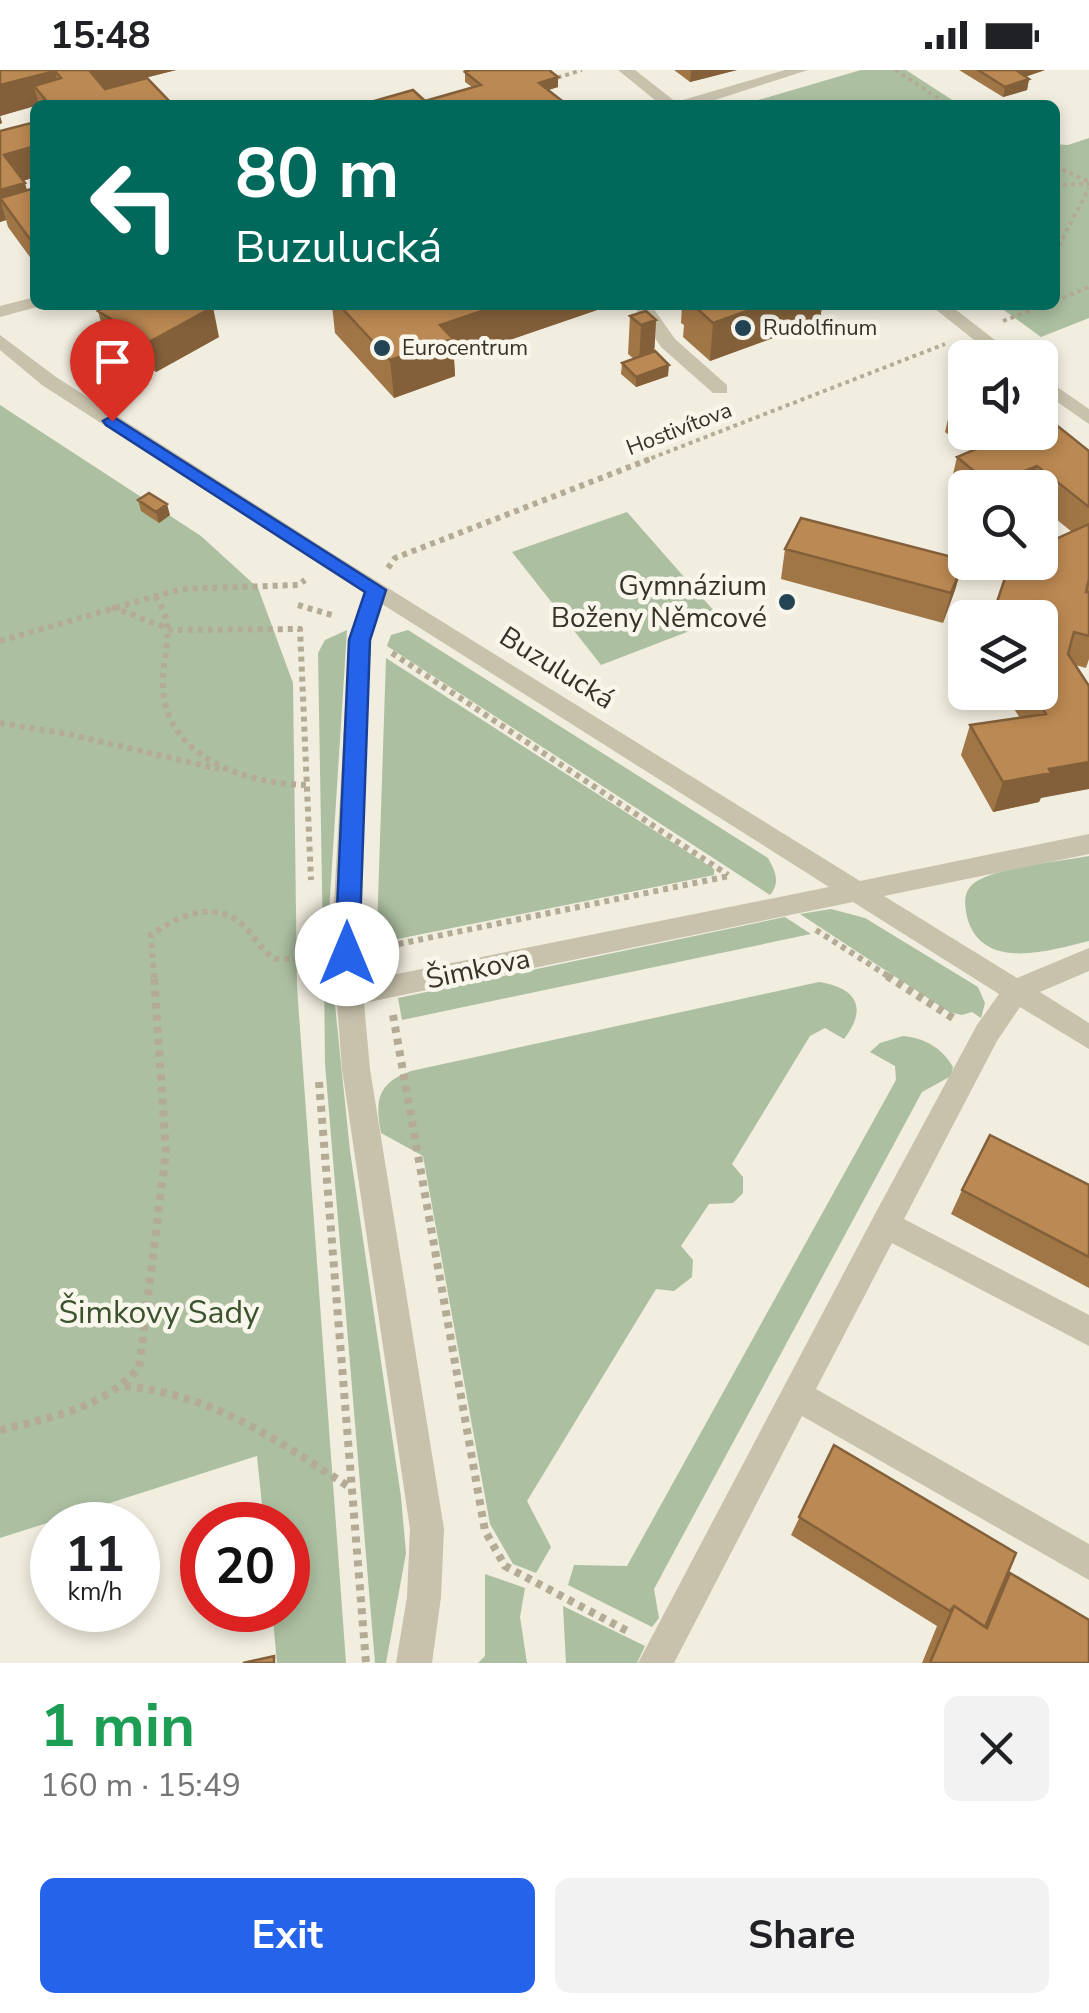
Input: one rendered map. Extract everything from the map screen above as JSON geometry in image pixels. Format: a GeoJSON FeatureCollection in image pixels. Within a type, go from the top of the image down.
{"type":"FeatureCollection","features":[{"type":"Feature","properties":{"kind":"street"},"geometry":{"type":"LineString","coordinates":[[625,70],[664,100]]}},
{"type":"Feature","properties":{"kind":"street"},"geometry":{"type":"LineString","coordinates":[[699,100],[801,70]]}},
{"type":"Feature","properties":{"kind":"street"},"geometry":{"type":"LineString","coordinates":[[0,312],[30,303]]}},
{"type":"Feature","properties":{"kind":"street"},"geometry":{"type":"LineString","coordinates":[[645,310],[668,344],[720,390]]}},
{"type":"Feature","properties":{"kind":"street"},"geometry":{"type":"LineString","coordinates":[[946,310],[985,340]]}},
{"type":"Feature","properties":{"kind":"street","name":"Buzulucká"},"geometry":{"type":"LineString","coordinates":[[0,341],[49,381],[331,562],[1089,1037]]}},
{"type":"Feature","properties":{"kind":"street"},"geometry":{"type":"LineString","coordinates":[[1058,395],[1089,418]]}},
{"type":"Feature","properties":{"kind":"street"},"geometry":{"type":"LineString","coordinates":[[376,590],[362,633],[347,954],[359,1088],[427,1529],[424,1596],[414,1663]]}},
{"type":"Feature","properties":{"kind":"street","name":"Šimkova"},"geometry":{"type":"LineString","coordinates":[[350,996],[1089,844]]}},
{"type":"Feature","properties":{"kind":"street"},"geometry":{"type":"LineString","coordinates":[[658,1656],[978,1049],[1016,991],[1089,959]]}},
{"type":"Feature","properties":{"kind":"street"},"geometry":{"type":"LineString","coordinates":[[884,1224],[1089,1331]]}},
{"type":"Feature","properties":{"kind":"street"},"geometry":{"type":"LineString","coordinates":[[795,1394],[1089,1564]]}},
{"type":"Feature","properties":{"kind":"path"},"geometry":{"type":"LineString","coordinates":[[549,80],[582,70]]}},
{"type":"Feature","properties":{"kind":"path"},"geometry":{"type":"LineString","coordinates":[[895,70],[940,100]]}},
{"type":"Feature","properties":{"kind":"path"},"geometry":{"type":"LineString","coordinates":[[1060,169],[1089,185]]}},
{"type":"Feature","properties":{"kind":"path"},"geometry":{"type":"LineString","coordinates":[[1060,185],[1089,185]]}},
{"type":"Feature","properties":{"kind":"path"},"geometry":{"type":"LineString","coordinates":[[1060,243],[1089,185]]}},
{"type":"Feature","properties":{"kind":"path"},"geometry":{"type":"LineString","coordinates":[[1060,298],[1089,287]]}},
{"type":"Feature","properties":{"kind":"path"},"geometry":{"type":"LineString","coordinates":[[1005,320],[1032,310]]}},
{"type":"Feature","properties":{"kind":"path","name":"Hostivítova"},"geometry":{"type":"LineString","coordinates":[[394,558],[975,332]]}},
{"type":"Feature","properties":{"kind":"path"},"geometry":{"type":"LineString","coordinates":[[0,641],[181,588],[298,585],[331,562]]}},
{"type":"Feature","properties":{"kind":"path"},"geometry":{"type":"LineString","coordinates":[[155,596],[168,611],[172,630],[163,666],[164,699],[173,726],[194,750],[227,771]]}},
{"type":"Feature","properties":{"kind":"path"},"geometry":{"type":"LineString","coordinates":[[0,1430],[101,1403],[125,1386],[139,1368],[166,1150],[151,935],[178,915],[205,910],[240,922],[270,957],[289,962],[347,954],[730,876],[335,616],[298,605]]}},
{"type":"Feature","properties":{"kind":"path"},"geometry":{"type":"LineString","coordinates":[[112,607],[172,630],[300,628],[311,883]]}},
{"type":"Feature","properties":{"kind":"path"},"geometry":{"type":"LineString","coordinates":[[0,724],[68,734],[227,771],[276,787],[306,785]]}},
{"type":"Feature","properties":{"kind":"path"},"geometry":{"type":"LineString","coordinates":[[810,926],[954,1020],[969,1020]]}},
{"type":"Feature","properties":{"kind":"path"},"geometry":{"type":"LineString","coordinates":[[314,940],[316,978]]}},
{"type":"Feature","properties":{"kind":"path"},"geometry":{"type":"LineString","coordinates":[[382,947],[485,1531],[505,1566],[658,1656]]}},
{"type":"Feature","properties":{"kind":"path"},"geometry":{"type":"LineString","coordinates":[[319,1070],[366,1663]]}},
{"type":"Feature","properties":{"kind":"path"},"geometry":{"type":"LineString","coordinates":[[125,1386],[203,1400],[232,1412],[352,1488]]}},
{"type":"Feature","properties":{"kind":"green space"},"geometry":{"type":"Polygon","coordinates":[[[861,70],[906,70],[952,100],[758,100],[861,70]]]}},
{"type":"Feature","properties":{"kind":"green space"},"geometry":{"type":"Polygon","coordinates":[[[1089,138],[1089,318],[1041,337],[1004,310],[1060,310],[1060,144],[1089,138]]]}},
{"type":"Feature","properties":{"kind":"green space","name":"Šimkovy Sady"},"geometry":{"type":"Polygon","coordinates":[[[0,405],[201,536],[258,588],[293,683],[297,987],[346,1663],[277,1663],[274,1632],[310,1632],[310,1502],[262,1502],[257,1456],[113,1502],[30,1502],[30,1528],[0,1538],[0,405]]]}},
{"type":"Feature","properties":{"kind":"green space"},"geometry":{"type":"Polygon","coordinates":[[[627,512],[721,619],[601,665],[512,552],[627,512]]]}},
{"type":"Feature","properties":{"kind":"green space"},"geometry":{"type":"Polygon","coordinates":[[[347,630],[327,943],[323,944],[318,653],[325,640],[347,630]]]}},
{"type":"Feature","properties":{"kind":"green space"},"geometry":{"type":"Polygon","coordinates":[[[408,630],[768,858],[776,881],[770,895],[387,646],[391,635],[408,630]]]}},
{"type":"Feature","properties":{"kind":"green space"},"geometry":{"type":"Polygon","coordinates":[[[386,658],[714,869],[714,875],[353,948],[354,920],[377,930],[386,658]]]}},
{"type":"Feature","properties":{"kind":"green space"},"geometry":{"type":"Polygon","coordinates":[[[1089,856],[1089,941],[1038,952],[1002,952],[987,946],[975,934],[965,901],[968,890],[978,880],[1007,870],[1089,856]]]}},
{"type":"Feature","properties":{"kind":"green space"},"geometry":{"type":"Polygon","coordinates":[[[831,909],[865,918],[978,987],[985,1003],[981,1018],[972,1012],[949,1012],[800,914],[831,909]]]}},
{"type":"Feature","properties":{"kind":"green space"},"geometry":{"type":"Polygon","coordinates":[[[785,917],[811,934],[402,1020],[398,998],[785,917]]]}},
{"type":"Feature","properties":{"kind":"green space"},"geometry":{"type":"Polygon","coordinates":[[[331,966],[350,1151],[406,1553],[386,1663],[375,1663],[325,1064],[324,969],[331,966]]]}},
{"type":"Feature","properties":{"kind":"green space"},"geometry":{"type":"Polygon","coordinates":[[[819,982],[842,989],[855,1001],[856,1018],[851,1028],[844,1039],[825,1028],[810,1036],[732,1164],[743,1177],[743,1193],[733,1203],[709,1204],[681,1246],[693,1260],[692,1277],[674,1291],[656,1289],[527,1501],[551,1547],[536,1573],[513,1564],[490,1524],[423,1156],[381,1133],[381,1094],[391,1081],[411,1071],[819,982]]]}},
{"type":"Feature","properties":{"kind":"green space"},"geometry":{"type":"Polygon","coordinates":[[[903,1036],[938,1049],[953,1067],[951,1076],[922,1092],[654,1589],[659,1618],[652,1627],[568,1585],[574,1565],[627,1566],[896,1080],[895,1066],[870,1052],[880,1043],[903,1036]]]}},
{"type":"Feature","properties":{"kind":"green space"},"geometry":{"type":"Polygon","coordinates":[[[485,1574],[525,1588],[520,1617],[527,1663],[478,1663],[485,1656],[485,1574]]]}},
{"type":"Feature","properties":{"kind":"green space"},"geometry":{"type":"Polygon","coordinates":[[[563,1606],[645,1646],[637,1663],[566,1663],[563,1606]]]}},
{"type":"Feature","properties":{"kind":"building"},"geometry":{"type":"Polygon","coordinates":[[[0,70],[89,70],[105,89],[147,78],[168,100],[46,100],[34,86],[61,78],[55,71],[0,85],[0,70]]]}},
{"type":"Feature","properties":{"kind":"building"},"geometry":{"type":"Polygon","coordinates":[[[549,70],[558,77],[539,83],[561,100],[428,100],[481,85],[465,72],[549,70]]]}},
{"type":"Feature","properties":{"kind":"building"},"geometry":{"type":"Polygon","coordinates":[[[978,70],[1016,70],[1029,79],[1005,87],[978,70]]]}},
{"type":"Feature","properties":{"kind":"building"},"geometry":{"type":"Polygon","coordinates":[[[413,90],[424,100],[378,100],[413,90]]]}},
{"type":"Feature","properties":{"kind":"building"},"geometry":{"type":"Polygon","coordinates":[[[30,123],[30,147],[4,155],[25,183],[0,190],[0,131],[30,123]]]}},
{"type":"Feature","properties":{"kind":"building"},"geometry":{"type":"Polygon","coordinates":[[[30,189],[30,239],[0,198],[30,189]]]}},
{"type":"Feature","properties":{"kind":"building"},"geometry":{"type":"Polygon","coordinates":[[[100,310],[208,310],[149,342],[100,310]]]}},
{"type":"Feature","properties":{"kind":"building"},"geometry":{"type":"Polygon","coordinates":[[[344,310],[485,310],[440,325],[453,339],[390,360],[344,310]]]}},
{"type":"Feature","properties":{"kind":"building"},"geometry":{"type":"Polygon","coordinates":[[[699,310],[750,310],[713,323],[699,310]]]}},
{"type":"Feature","properties":{"kind":"building"},"geometry":{"type":"Polygon","coordinates":[[[646,311],[656,320],[641,325],[630,316],[646,311]]]}},
{"type":"Feature","properties":{"kind":"building"},"geometry":{"type":"Polygon","coordinates":[[[655,351],[669,365],[636,377],[622,363],[655,351]]]}},
{"type":"Feature","properties":{"kind":"building"},"geometry":{"type":"Polygon","coordinates":[[[1058,426],[1089,451],[1089,507],[1058,483],[1058,470],[1037,466],[1027,470],[973,470],[957,457],[974,450],[1058,450],[1058,426]]]}},
{"type":"Feature","properties":{"kind":"building"},"geometry":{"type":"Polygon","coordinates":[[[149,493],[167,504],[156,512],[138,500],[149,493]]]}},
{"type":"Feature","properties":{"kind":"building"},"geometry":{"type":"Polygon","coordinates":[[[801,518],[948,556],[948,580],[956,580],[951,593],[785,549],[801,518]]]}},
{"type":"Feature","properties":{"kind":"building"},"geometry":{"type":"Polygon","coordinates":[[[1089,524],[1089,636],[1074,632],[1068,654],[1089,686],[1089,762],[1003,782],[970,725],[1058,710],[1058,600],[998,600],[1004,580],[1058,580],[1058,538],[1089,524]]]}},
{"type":"Feature","properties":{"kind":"building"},"geometry":{"type":"Polygon","coordinates":[[[990,1135],[1089,1185],[1089,1257],[962,1190],[990,1135]]]}},
{"type":"Feature","properties":{"kind":"building"},"geometry":{"type":"Polygon","coordinates":[[[834,1445],[1016,1553],[985,1627],[954,1606],[950,1611],[799,1517],[834,1445]]]}},
{"type":"Feature","properties":{"kind":"building"},"geometry":{"type":"Polygon","coordinates":[[[1010,1573],[1089,1620],[1089,1663],[930,1663],[954,1606],[987,1628],[1010,1573]]]}},
{"type":"Feature","properties":{"kind":"building"},"geometry":{"type":"Polygon","coordinates":[[[274,1656],[274,1663],[243,1663],[274,1656]]]}},
{"type":"Feature","properties":{"kind":"place","name":"Rudolfinum"},"geometry":{"type":"Point","coordinates":[743,328]}},
{"type":"Feature","properties":{"kind":"place","name":"Eurocentrum"},"geometry":{"type":"Point","coordinates":[382,348]}},
{"type":"Feature","properties":{"kind":"place","name":"Gymnázium Boženy Němcové"},"geometry":{"type":"Point","coordinates":[787,602]}},
{"type":"Feature","properties":{"kind":"route"},"geometry":{"type":"LineString","coordinates":[[112,421],[376,590],[360,640],[347,954]]}}]}
